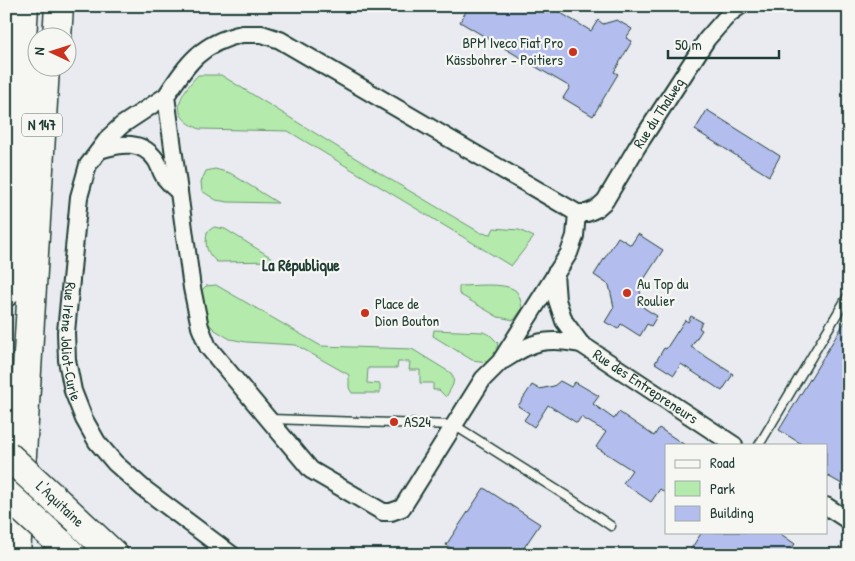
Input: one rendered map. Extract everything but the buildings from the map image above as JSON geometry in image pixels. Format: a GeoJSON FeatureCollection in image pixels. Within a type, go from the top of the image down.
{"type":"FeatureCollection","features":[{"type":"Feature","properties":{"kind":"highway"},"geometry":{"type":"LineString","coordinates":[[6,108],[12,6]]}},
{"type":"Feature","properties":{"kind":"highway","name":"N 147"},"geometry":{"type":"LineString","coordinates":[[7,273],[24,6]]}},
{"type":"Feature","properties":{"kind":"highway"},"geometry":{"type":"LineString","coordinates":[[48,28],[49,6]]}},
{"type":"Feature","properties":{"kind":"highway"},"geometry":{"type":"LineString","coordinates":[[58,28],[59,6]]}},
{"type":"Feature","properties":{"kind":"highway","name":"N 147"},"geometry":{"type":"LineString","coordinates":[[16,555],[44,78]]}},
{"type":"Feature","properties":{"kind":"highway"},"geometry":{"type":"LineString","coordinates":[[38,183],[52,105],[54,78]]}},
{"type":"Feature","properties":{"kind":"highway"},"geometry":{"type":"LineString","coordinates":[[6,215],[7,273]]}},
{"type":"Feature","properties":{"kind":"highway","name":"L'Aquitaine"},"geometry":{"type":"LineString","coordinates":[[6,454],[114,555]]}},
{"type":"Feature","properties":{"kind":"highway","name":"L'Aquitaine"},"geometry":{"type":"LineString","coordinates":[[6,494],[62,551]]}},
{"type":"Feature","properties":{"kind":"highway"},"geometry":{"type":"LineString","coordinates":[[6,508],[62,551]]}},
{"type":"Feature","properties":{"kind":"street","name":"Rue du Thalweg"},"geometry":{"type":"LineString","coordinates":[[577,213],[587,213],[596,209],[605,201],[637,147],[707,39],[729,14],[740,6]]}},
{"type":"Feature","properties":{"kind":"street"},"geometry":{"type":"LineString","coordinates":[[500,362],[568,253],[575,236],[577,213],[280,40],[262,34],[242,34],[224,38],[207,48],[191,61],[166,96],[192,288],[200,328],[208,347],[311,470],[384,512],[391,512],[402,508],[483,379],[500,362],[522,348],[539,341],[565,341],[581,344]]}},
{"type":"Feature","properties":{"kind":"street","name":"Rue Irène Joliot-Curie"},"geometry":{"type":"LineString","coordinates":[[166,96],[122,125],[109,137],[88,166],[79,198],[66,332],[67,360],[73,391],[84,419],[97,442],[115,463],[143,488],[232,555]]}},
{"type":"Feature","properties":{"kind":"street"},"geometry":{"type":"LineString","coordinates":[[100,150],[114,145],[127,144],[147,150],[158,163],[164,177],[179,192]]}},
{"type":"Feature","properties":{"kind":"street"},"geometry":{"type":"LineString","coordinates":[[555,274],[557,300],[564,321],[581,344]]}},
{"type":"Feature","properties":{"kind":"street","name":"Rue des Entrepreneurs"},"geometry":{"type":"LineString","coordinates":[[581,344],[732,444]]}},
{"type":"Feature","properties":{"kind":"street"},"geometry":{"type":"LineString","coordinates":[[828,507],[849,521]]}},
{"type":"Feature","properties":{"kind":"lane"},"geometry":{"type":"LineString","coordinates":[[760,444],[849,294]]}},
{"type":"Feature","properties":{"kind":"lane"},"geometry":{"type":"LineString","coordinates":[[269,419],[454,425],[611,526]]}},
{"type":"Feature","properties":{"kind":"green space"},"geometry":{"type":"Polygon","coordinates":[[[198,75],[221,75],[481,233],[491,234],[494,228],[519,230],[534,237],[511,266],[288,131],[200,129],[183,118],[180,111],[182,97],[198,75]]]}},
{"type":"Feature","properties":{"kind":"green space"},"geometry":{"type":"Polygon","coordinates":[[[215,169],[230,173],[278,203],[216,200],[202,191],[201,182],[206,171],[215,169]]]}},
{"type":"Feature","properties":{"kind":"green space"},"geometry":{"type":"Polygon","coordinates":[[[214,227],[225,229],[277,261],[217,262],[208,252],[206,245],[207,232],[214,227]]]}},
{"type":"Feature","properties":{"kind":"green space"},"geometry":{"type":"Polygon","coordinates":[[[216,285],[321,346],[412,349],[451,373],[453,385],[446,397],[439,390],[433,390],[433,383],[420,383],[420,370],[409,370],[410,362],[398,362],[397,368],[368,368],[367,383],[380,384],[380,393],[352,393],[349,388],[349,375],[296,345],[246,342],[230,339],[215,330],[205,320],[201,291],[206,286],[216,285]]]}},
{"type":"Feature","properties":{"kind":"green space"},"geometry":{"type":"Polygon","coordinates":[[[496,285],[510,288],[518,294],[522,309],[514,320],[498,317],[459,294],[459,286],[496,285]]]}},
{"type":"Feature","properties":{"kind":"green space"},"geometry":{"type":"Polygon","coordinates":[[[434,330],[483,332],[490,335],[498,343],[496,354],[487,362],[472,360],[433,336],[434,330]]]}},
{"type":"Feature","properties":{"kind":"place","name":"BPM Iveco Fiat Pro Kässbohrer - Poitiers"},"geometry":{"type":"Point","coordinates":[573,52]}},
{"type":"Feature","properties":{"kind":"place","name":"Au Top du Roulier"},"geometry":{"type":"Point","coordinates":[627,293]}},
{"type":"Feature","properties":{"kind":"place","name":"Place de Dion Bouton"},"geometry":{"type":"Point","coordinates":[365,313]}},
{"type":"Feature","properties":{"kind":"place","name":"AS24"},"geometry":{"type":"Point","coordinates":[394,422]}},
{"type":"Feature","properties":{"kind":"district","name":"La République"},"geometry":{"type":"Point","coordinates":[301,265]}}]}
